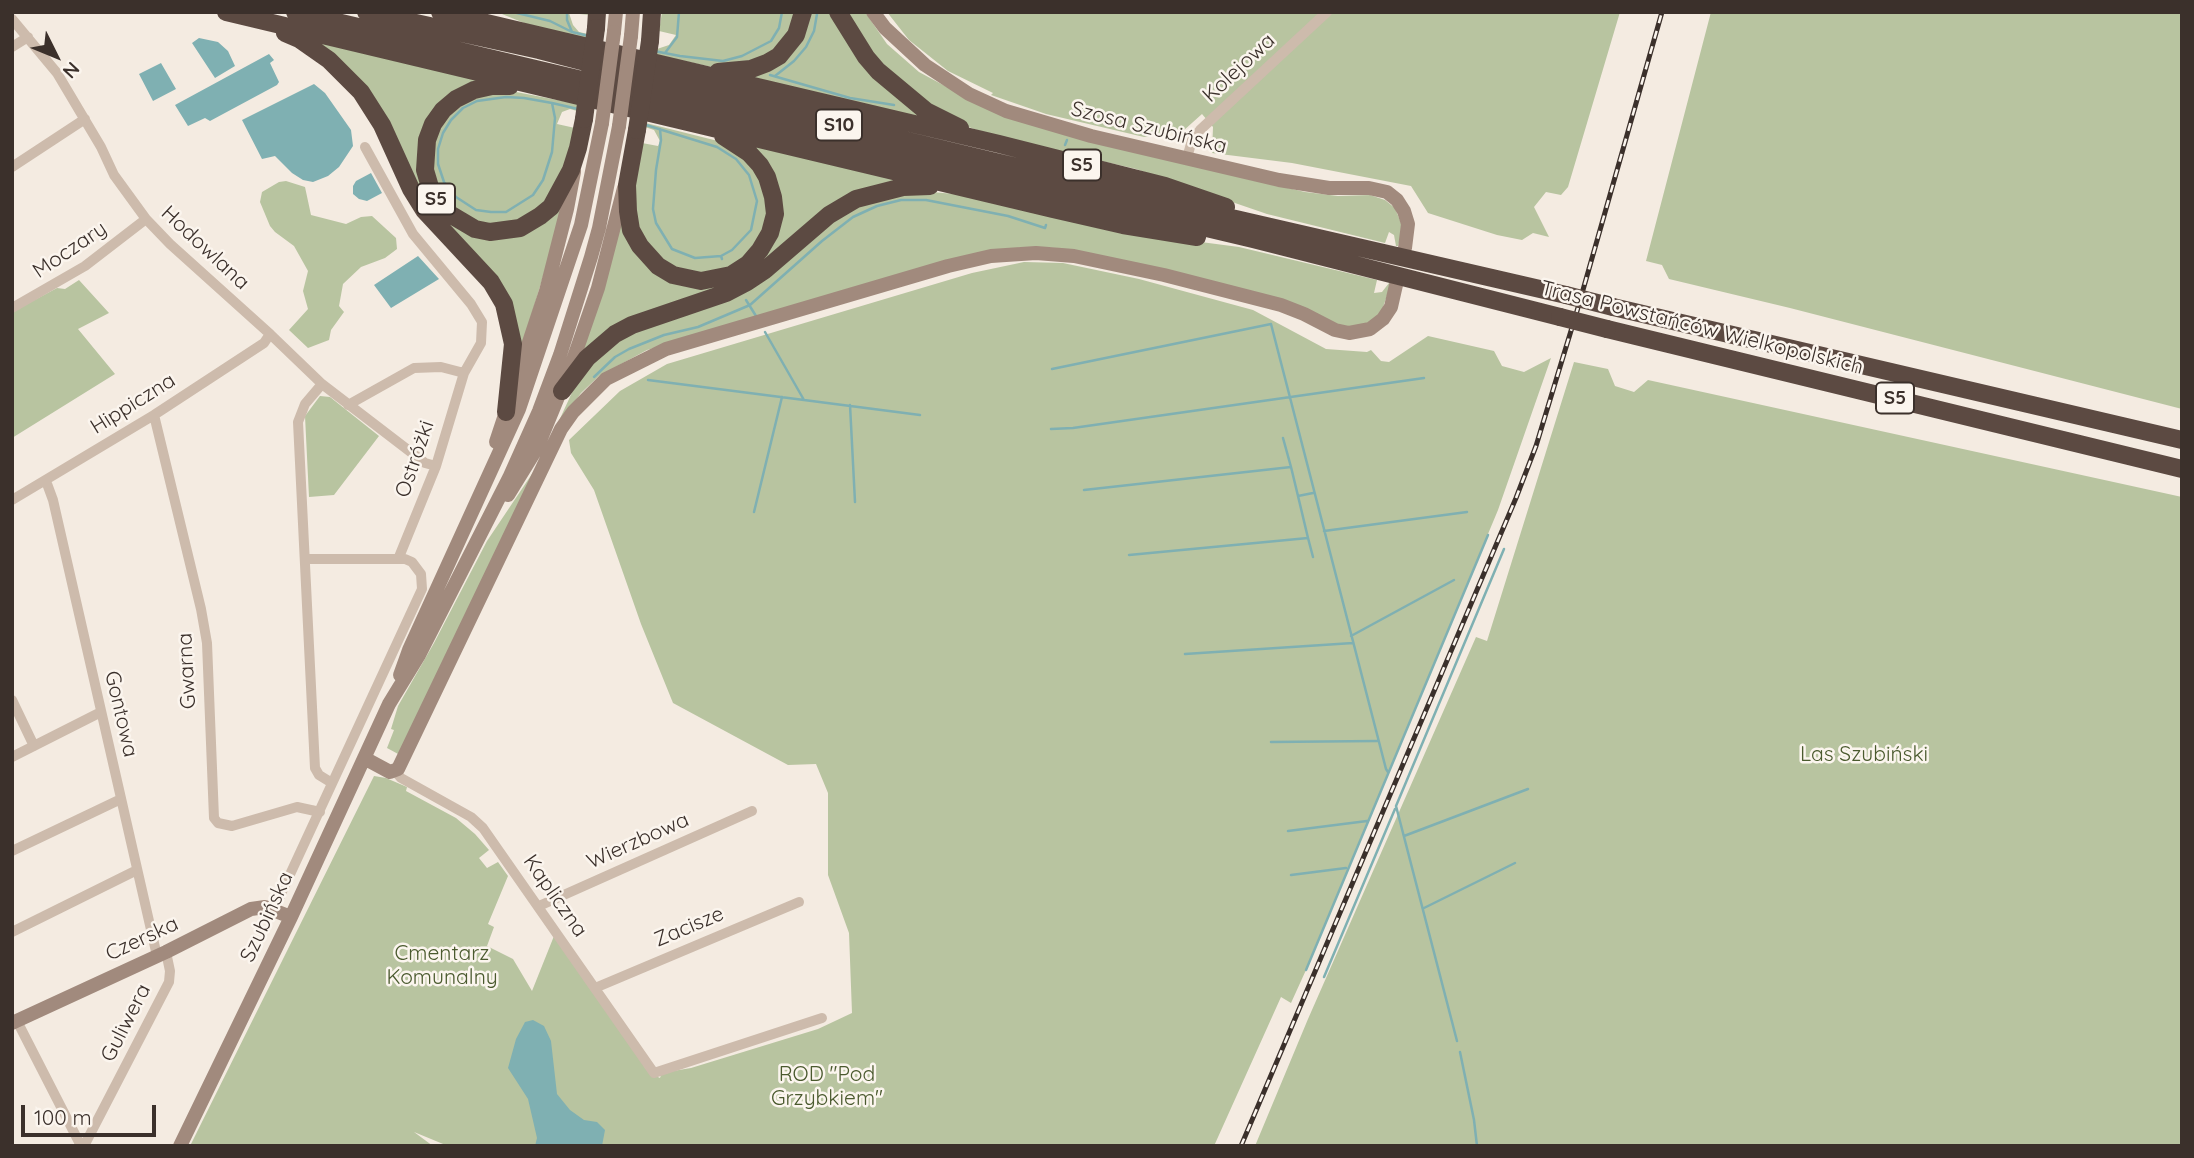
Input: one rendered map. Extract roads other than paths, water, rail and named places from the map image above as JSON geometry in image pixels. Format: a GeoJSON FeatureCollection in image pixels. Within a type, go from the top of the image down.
{"type":"FeatureCollection","features":[{"type":"Feature","properties":{"kind":"highway"},"geometry":{"type":"LineString","coordinates":[[226,12],[538,87]]}},
{"type":"Feature","properties":{"kind":"highway","name":"S10"},"geometry":{"type":"LineString","coordinates":[[295,12],[1253,239]]}},
{"type":"Feature","properties":{"kind":"highway","name":"S10"},"geometry":{"type":"LineString","coordinates":[[366,12],[539,50],[706,93],[1312,237]]}},
{"type":"Feature","properties":{"kind":"highway"},"geometry":{"type":"LineString","coordinates":[[440,12],[999,144]]}},
{"type":"Feature","properties":{"kind":"highway"},"geometry":{"type":"LineString","coordinates":[[487,12],[541,36]]}},
{"type":"Feature","properties":{"kind":"highway"},"geometry":{"type":"LineString","coordinates":[[680,70],[739,72],[767,63],[789,46],[796,35],[803,12]]}},
{"type":"Feature","properties":{"kind":"highway","name":"S5"},"geometry":{"type":"LineString","coordinates":[[838,12],[866,57],[898,89],[944,120],[999,144],[1165,186],[1312,237]]}},
{"type":"Feature","properties":{"kind":"highway"},"geometry":{"type":"LineString","coordinates":[[246,17],[299,39],[350,79],[372,107],[411,189],[424,210],[491,282],[504,304],[513,345],[506,412]]}},
{"type":"Feature","properties":{"kind":"highway","name":"S5"},"geometry":{"type":"LineString","coordinates":[[597,20],[583,119],[578,148],[566,181],[551,207],[520,228],[490,232],[462,223],[438,202],[430,187],[425,170],[427,140],[433,124],[443,110],[456,99],[474,90],[492,86],[538,87],[691,122],[1123,225],[1213,239],[1253,239]]}},
{"type":"Feature","properties":{"kind":"highway"},"geometry":{"type":"LineString","coordinates":[[652,23],[628,185],[628,211],[632,230],[648,257],[658,266],[686,279],[701,281],[731,275],[748,264],[770,233],[775,214],[767,177],[760,165],[730,139],[691,122]]}},
{"type":"Feature","properties":{"kind":"highway"},"geometry":{"type":"LineString","coordinates":[[562,391],[587,358],[615,334],[632,325],[726,293],[747,282],[765,270],[811,228],[856,199],[903,187],[962,188]]}},
{"type":"Feature","properties":{"kind":"highway","name":"Trasa Powstańców Wielkopolskich"},"geometry":{"type":"LineString","coordinates":[[1312,237],[2182,440]]}},
{"type":"Feature","properties":{"kind":"highway","name":"Trasa Powstańców Wielkopolskich"},"geometry":{"type":"LineString","coordinates":[[1253,239],[1607,329],[2182,469]]}},
{"type":"Feature","properties":{"kind":"main road"},"geometry":{"type":"LineString","coordinates":[[471,516],[519,410],[581,225],[603,123],[616,12]]}},
{"type":"Feature","properties":{"kind":"main road"},"geometry":{"type":"LineString","coordinates":[[476,541],[519,457],[560,355],[599,228],[619,126],[634,12]]}},
{"type":"Feature","properties":{"kind":"main road","name":"Szosa Szubińska"},"geometry":{"type":"LineString","coordinates":[[873,12],[900,43],[925,65],[969,94],[1030,120],[1297,184],[1340,189],[1369,188],[1387,192],[1397,200],[1404,211],[1408,224],[1405,248]]}},
{"type":"Feature","properties":{"kind":"main road"},"geometry":{"type":"LineString","coordinates":[[471,516],[546,291],[567,209],[578,148]]}},
{"type":"Feature","properties":{"kind":"main road"},"geometry":{"type":"LineString","coordinates":[[476,541],[528,465],[562,391],[598,288],[632,156]]}},
{"type":"Feature","properties":{"kind":"main road"},"geometry":{"type":"LineString","coordinates":[[364,758],[390,772],[395,771],[561,429],[587,396],[606,379],[666,349],[948,266],[991,256],[1036,253],[1074,256],[1164,275],[1281,304],[1335,330],[1349,333],[1361,332],[1379,324],[1391,307],[1396,285]]}},
{"type":"Feature","properties":{"kind":"main road","name":"Szubińska"},"geometry":{"type":"LineString","coordinates":[[180,1146],[291,917],[389,705],[409,650],[471,516]]}},
{"type":"Feature","properties":{"kind":"main road","name":"Szubińska"},"geometry":{"type":"LineString","coordinates":[[389,705],[419,656],[476,541]]}},
{"type":"Feature","properties":{"kind":"main road","name":"Czerska"},"geometry":{"type":"LineString","coordinates":[[15,1022],[162,954],[251,909],[274,909]]}},
{"type":"Feature","properties":{"kind":"main road"},"geometry":{"type":"LineString","coordinates":[[274,909],[291,917]]}},
{"type":"Feature","properties":{"kind":"street","name":"Kolejowa"},"geometry":{"type":"LineString","coordinates":[[1187,158],[1192,140],[1200,130],[1327,12]]}},
{"type":"Feature","properties":{"kind":"street","name":"Hodowlana"},"geometry":{"type":"LineString","coordinates":[[12,19],[57,73],[114,175],[146,219],[322,384],[425,463],[436,466]]}},
{"type":"Feature","properties":{"kind":"street"},"geometry":{"type":"LineString","coordinates":[[12,47],[28,37]]}},
{"type":"Feature","properties":{"kind":"street"},"geometry":{"type":"LineString","coordinates":[[12,166],[85,119]]}},
{"type":"Feature","properties":{"kind":"street","name":"Ostróżki"},"geometry":{"type":"LineString","coordinates":[[365,146],[412,234],[471,304],[482,322],[481,343],[464,373],[436,466],[400,558]]}},
{"type":"Feature","properties":{"kind":"street","name":"Moczary"},"geometry":{"type":"LineString","coordinates":[[12,308],[85,266],[146,219]]}},
{"type":"Feature","properties":{"kind":"street","name":"Hippiczna"},"geometry":{"type":"LineString","coordinates":[[12,500],[155,415],[264,343],[270,334]]}},
{"type":"Feature","properties":{"kind":"street"},"geometry":{"type":"LineString","coordinates":[[348,405],[414,368],[441,367],[464,373]]}},
{"type":"Feature","properties":{"kind":"street"},"geometry":{"type":"LineString","coordinates":[[322,384],[305,404],[298,422],[315,768],[319,775],[332,783]]}},
{"type":"Feature","properties":{"kind":"street","name":"Gwarna"},"geometry":{"type":"LineString","coordinates":[[155,415],[207,643],[212,813],[218,823],[225,826],[297,807],[320,812]]}},
{"type":"Feature","properties":{"kind":"street","name":"Gontowa"},"geometry":{"type":"LineString","coordinates":[[46,481],[53,500],[136,870],[162,954]]}},
{"type":"Feature","properties":{"kind":"street"},"geometry":{"type":"LineString","coordinates":[[305,559],[400,558]]}},
{"type":"Feature","properties":{"kind":"street","name":"Szubińska"},"geometry":{"type":"LineString","coordinates":[[274,909],[422,589],[421,574],[417,567],[400,558]]}},
{"type":"Feature","properties":{"kind":"street"},"geometry":{"type":"LineString","coordinates":[[12,700],[34,746]]}},
{"type":"Feature","properties":{"kind":"street"},"geometry":{"type":"LineString","coordinates":[[12,757],[101,712]]}},
{"type":"Feature","properties":{"kind":"street","name":"Kapliczna"},"geometry":{"type":"LineString","coordinates":[[395,771],[401,778],[471,817],[483,828],[654,1073],[822,1018]]}},
{"type":"Feature","properties":{"kind":"street"},"geometry":{"type":"LineString","coordinates":[[12,851],[121,799]]}},
{"type":"Feature","properties":{"kind":"street","name":"Wierzbowa"},"geometry":{"type":"LineString","coordinates":[[539,906],[752,811]]}},
{"type":"Feature","properties":{"kind":"street"},"geometry":{"type":"LineString","coordinates":[[12,932],[136,870]]}},
{"type":"Feature","properties":{"kind":"street","name":"Zacisze"},"geometry":{"type":"LineString","coordinates":[[595,988],[799,902]]}},
{"type":"Feature","properties":{"kind":"street","name":"Guliwera"},"geometry":{"type":"LineString","coordinates":[[83,1146],[169,982],[170,962],[162,954]]}},
{"type":"Feature","properties":{"kind":"street"},"geometry":{"type":"LineString","coordinates":[[15,1022],[83,1146]]}},
{"type":"Feature","properties":{"kind":"water"},"geometry":{"type":"Polygon","coordinates":[[[199,38],[218,42],[228,51],[235,66],[215,78],[192,43],[199,38]]]}},
{"type":"Feature","properties":{"kind":"water"},"geometry":{"type":"Polygon","coordinates":[[[269,54],[274,60],[270,63],[279,82],[277,85],[210,121],[205,118],[188,126],[175,105],[269,54]]]}},
{"type":"Feature","properties":{"kind":"water"},"geometry":{"type":"Polygon","coordinates":[[[161,63],[176,89],[153,101],[139,74],[161,63]]]}},
{"type":"Feature","properties":{"kind":"water"},"geometry":{"type":"Polygon","coordinates":[[[314,84],[325,93],[351,130],[353,146],[339,167],[328,176],[313,182],[303,180],[292,173],[275,156],[262,159],[242,120],[314,84]]]}},
{"type":"Feature","properties":{"kind":"water"},"geometry":{"type":"Polygon","coordinates":[[[371,173],[382,193],[367,201],[359,199],[353,194],[353,186],[356,181],[371,173]]]}},
{"type":"Feature","properties":{"kind":"water"},"geometry":{"type":"Polygon","coordinates":[[[418,256],[439,279],[391,308],[374,285],[418,256]]]}},
{"type":"Feature","properties":{"kind":"water"},"geometry":{"type":"Polygon","coordinates":[[[533,1020],[544,1026],[551,1041],[557,1094],[570,1110],[584,1120],[597,1122],[605,1130],[602,1146],[535,1146],[537,1138],[528,1099],[508,1068],[516,1039],[525,1022],[533,1020]]]}},
{"type":"Feature","properties":{"kind":"waterway"},"geometry":{"type":"LineString","coordinates":[[513,12],[550,21],[572,32],[589,36]]}},
{"type":"Feature","properties":{"kind":"waterway"},"geometry":{"type":"LineString","coordinates":[[567,12],[572,32]]}},
{"type":"Feature","properties":{"kind":"waterway"},"geometry":{"type":"LineString","coordinates":[[665,53],[677,37],[679,12]]}},
{"type":"Feature","properties":{"kind":"waterway"},"geometry":{"type":"LineString","coordinates":[[654,51],[723,61],[742,56],[771,41],[779,28],[782,12]]}},
{"type":"Feature","properties":{"kind":"waterway"},"geometry":{"type":"LineString","coordinates":[[775,76],[806,47],[814,31],[817,14]]}},
{"type":"Feature","properties":{"kind":"waterway"},"geometry":{"type":"LineString","coordinates":[[770,75],[850,98],[894,105]]}},
{"type":"Feature","properties":{"kind":"waterway"},"geometry":{"type":"LineString","coordinates":[[552,103],[555,118],[552,152],[543,180],[533,195],[506,212],[476,210],[456,197],[444,182],[438,164],[438,149],[443,133],[463,108],[477,101],[506,97],[524,98],[552,103],[578,109]]}},
{"type":"Feature","properties":{"kind":"waterway"},"geometry":{"type":"LineString","coordinates":[[646,125],[717,147],[736,159],[749,175],[757,201],[751,230],[732,250],[721,256]]}},
{"type":"Feature","properties":{"kind":"waterway"},"geometry":{"type":"LineString","coordinates":[[660,129],[653,209],[656,223],[672,249],[695,258],[721,256],[722,259]]}},
{"type":"Feature","properties":{"kind":"waterway"},"geometry":{"type":"LineString","coordinates":[[1065,145],[1067,140]]}},
{"type":"Feature","properties":{"kind":"waterway"},"geometry":{"type":"LineString","coordinates":[[594,377],[615,357],[629,349],[664,335],[698,327],[750,305],[822,241],[853,217],[877,206],[901,200],[926,200],[1008,216],[1045,228],[1046,225]]}},
{"type":"Feature","properties":{"kind":"waterway"},"geometry":{"type":"LineString","coordinates":[[746,300],[756,316]]}},
{"type":"Feature","properties":{"kind":"waterway"},"geometry":{"type":"LineString","coordinates":[[1052,369],[1271,324],[1388,772]]}},
{"type":"Feature","properties":{"kind":"waterway"},"geometry":{"type":"LineString","coordinates":[[765,332],[804,400],[920,415]]}},
{"type":"Feature","properties":{"kind":"waterway"},"geometry":{"type":"LineString","coordinates":[[1051,429],[1424,378]]}},
{"type":"Feature","properties":{"kind":"waterway"},"geometry":{"type":"LineString","coordinates":[[648,380],[804,400]]}},
{"type":"Feature","properties":{"kind":"waterway"},"geometry":{"type":"LineString","coordinates":[[754,512],[782,397]]}},
{"type":"Feature","properties":{"kind":"waterway"},"geometry":{"type":"LineString","coordinates":[[850,405],[855,502]]}},
{"type":"Feature","properties":{"kind":"waterway"},"geometry":{"type":"LineString","coordinates":[[1283,438],[1291,467]]}},
{"type":"Feature","properties":{"kind":"waterway"},"geometry":{"type":"LineString","coordinates":[[1084,490],[1291,467],[1298,496]]}},
{"type":"Feature","properties":{"kind":"waterway"},"geometry":{"type":"LineString","coordinates":[[1129,555],[1308,538],[1298,496],[1313,493]]}},
{"type":"Feature","properties":{"kind":"waterway"},"geometry":{"type":"LineString","coordinates":[[1324,531],[1467,512]]}},
{"type":"Feature","properties":{"kind":"waterway"},"geometry":{"type":"LineString","coordinates":[[1306,970],[1488,535]]}},
{"type":"Feature","properties":{"kind":"waterway"},"geometry":{"type":"LineString","coordinates":[[1308,538],[1313,557]]}},
{"type":"Feature","properties":{"kind":"waterway"},"geometry":{"type":"LineString","coordinates":[[1457,1041],[1396,806],[1504,549]]}},
{"type":"Feature","properties":{"kind":"waterway"},"geometry":{"type":"LineString","coordinates":[[1351,636],[1454,580]]}},
{"type":"Feature","properties":{"kind":"waterway"},"geometry":{"type":"LineString","coordinates":[[1185,654],[1353,643]]}},
{"type":"Feature","properties":{"kind":"waterway"},"geometry":{"type":"LineString","coordinates":[[1271,742],[1377,741]]}},
{"type":"Feature","properties":{"kind":"waterway"},"geometry":{"type":"LineString","coordinates":[[1404,836],[1528,789]]}},
{"type":"Feature","properties":{"kind":"waterway"},"geometry":{"type":"LineString","coordinates":[[1324,977],[1395,809]]}},
{"type":"Feature","properties":{"kind":"waterway"},"geometry":{"type":"LineString","coordinates":[[1288,831],[1367,821]]}},
{"type":"Feature","properties":{"kind":"waterway"},"geometry":{"type":"LineString","coordinates":[[1424,908],[1515,863]]}},
{"type":"Feature","properties":{"kind":"waterway"},"geometry":{"type":"LineString","coordinates":[[1291,875],[1346,868]]}},
{"type":"Feature","properties":{"kind":"waterway"},"geometry":{"type":"LineString","coordinates":[[1460,1052],[1477,1146]]}},
{"type":"Feature","properties":{"kind":"railway"},"geometry":{"type":"LineString","coordinates":[[1241,1146],[1536,446],[1662,12]]}},
{"type":"Feature","properties":{"kind":"park label","name":"Las Szubiński"},"geometry":{"type":"Point","coordinates":[1864,755]}},
{"type":"Feature","properties":{"kind":"park label","name":"Cmentarz Komunalny"},"geometry":{"type":"Point","coordinates":[442,966]}},
{"type":"Feature","properties":{"kind":"park label","name":"ROD \"Pod Grzybkiem\""},"geometry":{"type":"Point","coordinates":[827,1087]}}]}
